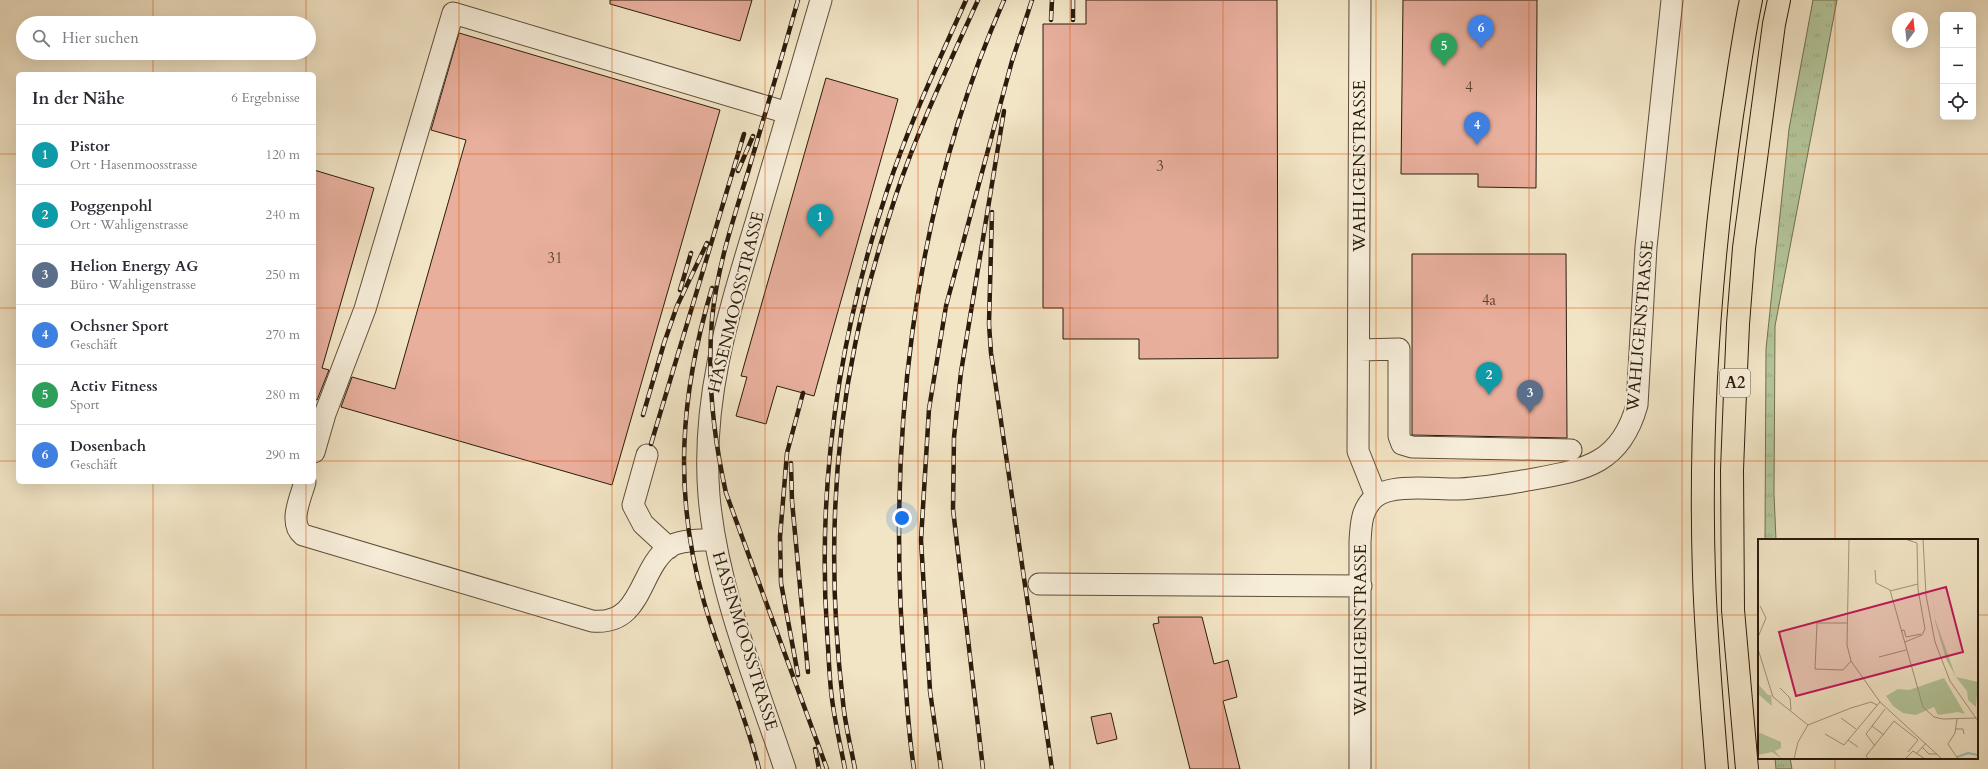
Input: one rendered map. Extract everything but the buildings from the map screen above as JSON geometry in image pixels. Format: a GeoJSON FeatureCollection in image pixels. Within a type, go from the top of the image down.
{"type":"FeatureCollection","features":[{"type":"Feature","properties":{"kind":"highway","name":"A2"},"geometry":{"type":"LineString","coordinates":[[1717,769],[1707,644],[1704,576],[1705,401],[1709,316],[1721,190],[1751,0]]}},
{"type":"Feature","properties":{"kind":"highway","name":"A2"},"geometry":{"type":"LineString","coordinates":[[1747,769],[1733,610],[1732,470],[1735,385],[1744,248],[1774,24],[1779,0]]}},
{"type":"Feature","properties":{"kind":"street","name":"HASENMOOSSTRASSE"},"geometry":{"type":"LineString","coordinates":[[785,769],[728,597],[715,540],[707,468],[709,422],[714,378],[738,283],[821,0]]}},
{"type":"Feature","properties":{"kind":"street","name":"WAHLIGENSTRASSE"},"geometry":{"type":"LineString","coordinates":[[1360,0],[1358,451],[1376,496]]}},
{"type":"Feature","properties":{"kind":"street","name":"WAHLIGENSTRASSE"},"geometry":{"type":"LineString","coordinates":[[1360,769],[1360,542],[1362,519],[1367,507],[1376,496],[1386,492],[1404,489],[1462,489],[1492,486],[1582,469],[1596,463],[1609,454],[1627,431],[1637,405],[1646,240],[1672,0]]}},
{"type":"Feature","properties":{"kind":"street"},"geometry":{"type":"LineString","coordinates":[[316,445],[325,414],[365,309],[453,12],[788,113]]}},
{"type":"Feature","properties":{"kind":"street"},"geometry":{"type":"LineString","coordinates":[[1359,350],[1399,349],[1399,436],[1402,444],[1412,447],[1571,450]]}},
{"type":"Feature","properties":{"kind":"street"},"geometry":{"type":"LineString","coordinates":[[647,456],[633,504],[644,524],[669,548]]}},
{"type":"Feature","properties":{"kind":"street"},"geometry":{"type":"LineString","coordinates":[[305,484],[296,522],[297,529],[303,535],[592,621],[610,620],[626,612],[654,566],[669,548],[679,543],[715,540]]}},
{"type":"Feature","properties":{"kind":"street"},"geometry":{"type":"LineString","coordinates":[[1039,584],[1360,586]]}},
{"type":"Feature","properties":{"kind":"green space"},"geometry":{"type":"Polygon","coordinates":[[[1813,0],[1837,0],[1775,326],[1774,494],[1776,539],[1765,539],[1766,349],[1789,129],[1813,0]]]}},
{"type":"Feature","properties":{"kind":"green space"},"geometry":{"type":"Polygon","coordinates":[[[1775,759],[1790,759],[1792,769],[1776,769],[1775,759]]]}},
{"type":"Feature","properties":{"kind":"railway"},"geometry":{"type":"LineString","coordinates":[[798,0],[731,226],[722,263],[714,300],[710,363],[712,406],[721,471],[726,493],[827,769]]}},
{"type":"Feature","properties":{"kind":"railway"},"geometry":{"type":"LineString","coordinates":[[845,769],[831,688],[825,574],[825,518],[835,408],[844,353],[856,299],[870,245],[887,191],[914,119],[966,0]]}},
{"type":"Feature","properties":{"kind":"railway"},"geometry":{"type":"LineString","coordinates":[[855,769],[843,702],[834,568],[837,478],[847,389],[863,307],[896,195],[924,121],[978,0]]}},
{"type":"Feature","properties":{"kind":"railway"},"geometry":{"type":"LineString","coordinates":[[914,769],[907,710],[900,589],[899,503],[903,417],[912,331],[927,246],[947,162],[972,80],[1004,0]]}},
{"type":"Feature","properties":{"kind":"railway"},"geometry":{"type":"LineString","coordinates":[[941,769],[930,691],[921,540],[929,409],[946,306],[1012,61],[1032,0]]}},
{"type":"Feature","properties":{"kind":"railway"},"geometry":{"type":"LineString","coordinates":[[1051,20],[1052,0]]}},
{"type":"Feature","properties":{"kind":"railway"},"geometry":{"type":"LineString","coordinates":[[1073,0],[1073,20]]}},
{"type":"Feature","properties":{"kind":"railway"},"geometry":{"type":"LineString","coordinates":[[983,769],[953,509],[954,437],[961,372],[1004,111]]}},
{"type":"Feature","properties":{"kind":"railway"},"geometry":{"type":"LineString","coordinates":[[651,444],[744,134]]}},
{"type":"Feature","properties":{"kind":"railway"},"geometry":{"type":"LineString","coordinates":[[738,171],[753,136]]}},
{"type":"Feature","properties":{"kind":"railway"},"geometry":{"type":"LineString","coordinates":[[992,212],[989,324],[991,353],[1052,769]]}},
{"type":"Feature","properties":{"kind":"railway"},"geometry":{"type":"LineString","coordinates":[[663,346],[677,306],[707,243]]}},
{"type":"Feature","properties":{"kind":"railway"},"geometry":{"type":"LineString","coordinates":[[680,290],[691,253]]}},
{"type":"Feature","properties":{"kind":"railway"},"geometry":{"type":"LineString","coordinates":[[712,288],[701,328],[687,406],[684,445],[684,483],[694,562],[704,602],[717,644],[747,727],[759,769]]}},
{"type":"Feature","properties":{"kind":"railway"},"geometry":{"type":"LineString","coordinates":[[643,415],[665,340]]}},
{"type":"Feature","properties":{"kind":"railway"},"geometry":{"type":"LineString","coordinates":[[798,675],[781,583],[780,537],[787,453],[803,393]]}},
{"type":"Feature","properties":{"kind":"railway"},"geometry":{"type":"LineString","coordinates":[[791,463],[792,501],[808,672]]}},
{"type":"Feature","properties":{"kind":"railway"},"geometry":{"type":"LineString","coordinates":[[815,749],[819,769]]}},
{"type":"Feature","properties":{"kind":"place","name":"Dosenbach"},"geometry":{"type":"Point","coordinates":[1481,48]}},
{"type":"Feature","properties":{"kind":"place","name":"Activ Fitness"},"geometry":{"type":"Point","coordinates":[1444,66]}},
{"type":"Feature","properties":{"kind":"place","name":"Ochsner Sport"},"geometry":{"type":"Point","coordinates":[1477,145]}},
{"type":"Feature","properties":{"kind":"place","name":"Pistor"},"geometry":{"type":"Point","coordinates":[820,237]}},
{"type":"Feature","properties":{"kind":"place","name":"Poggenpohl"},"geometry":{"type":"Point","coordinates":[1489,395]}},
{"type":"Feature","properties":{"kind":"place","name":"Helion Energy AG"},"geometry":{"type":"Point","coordinates":[1530,413]}}]}
